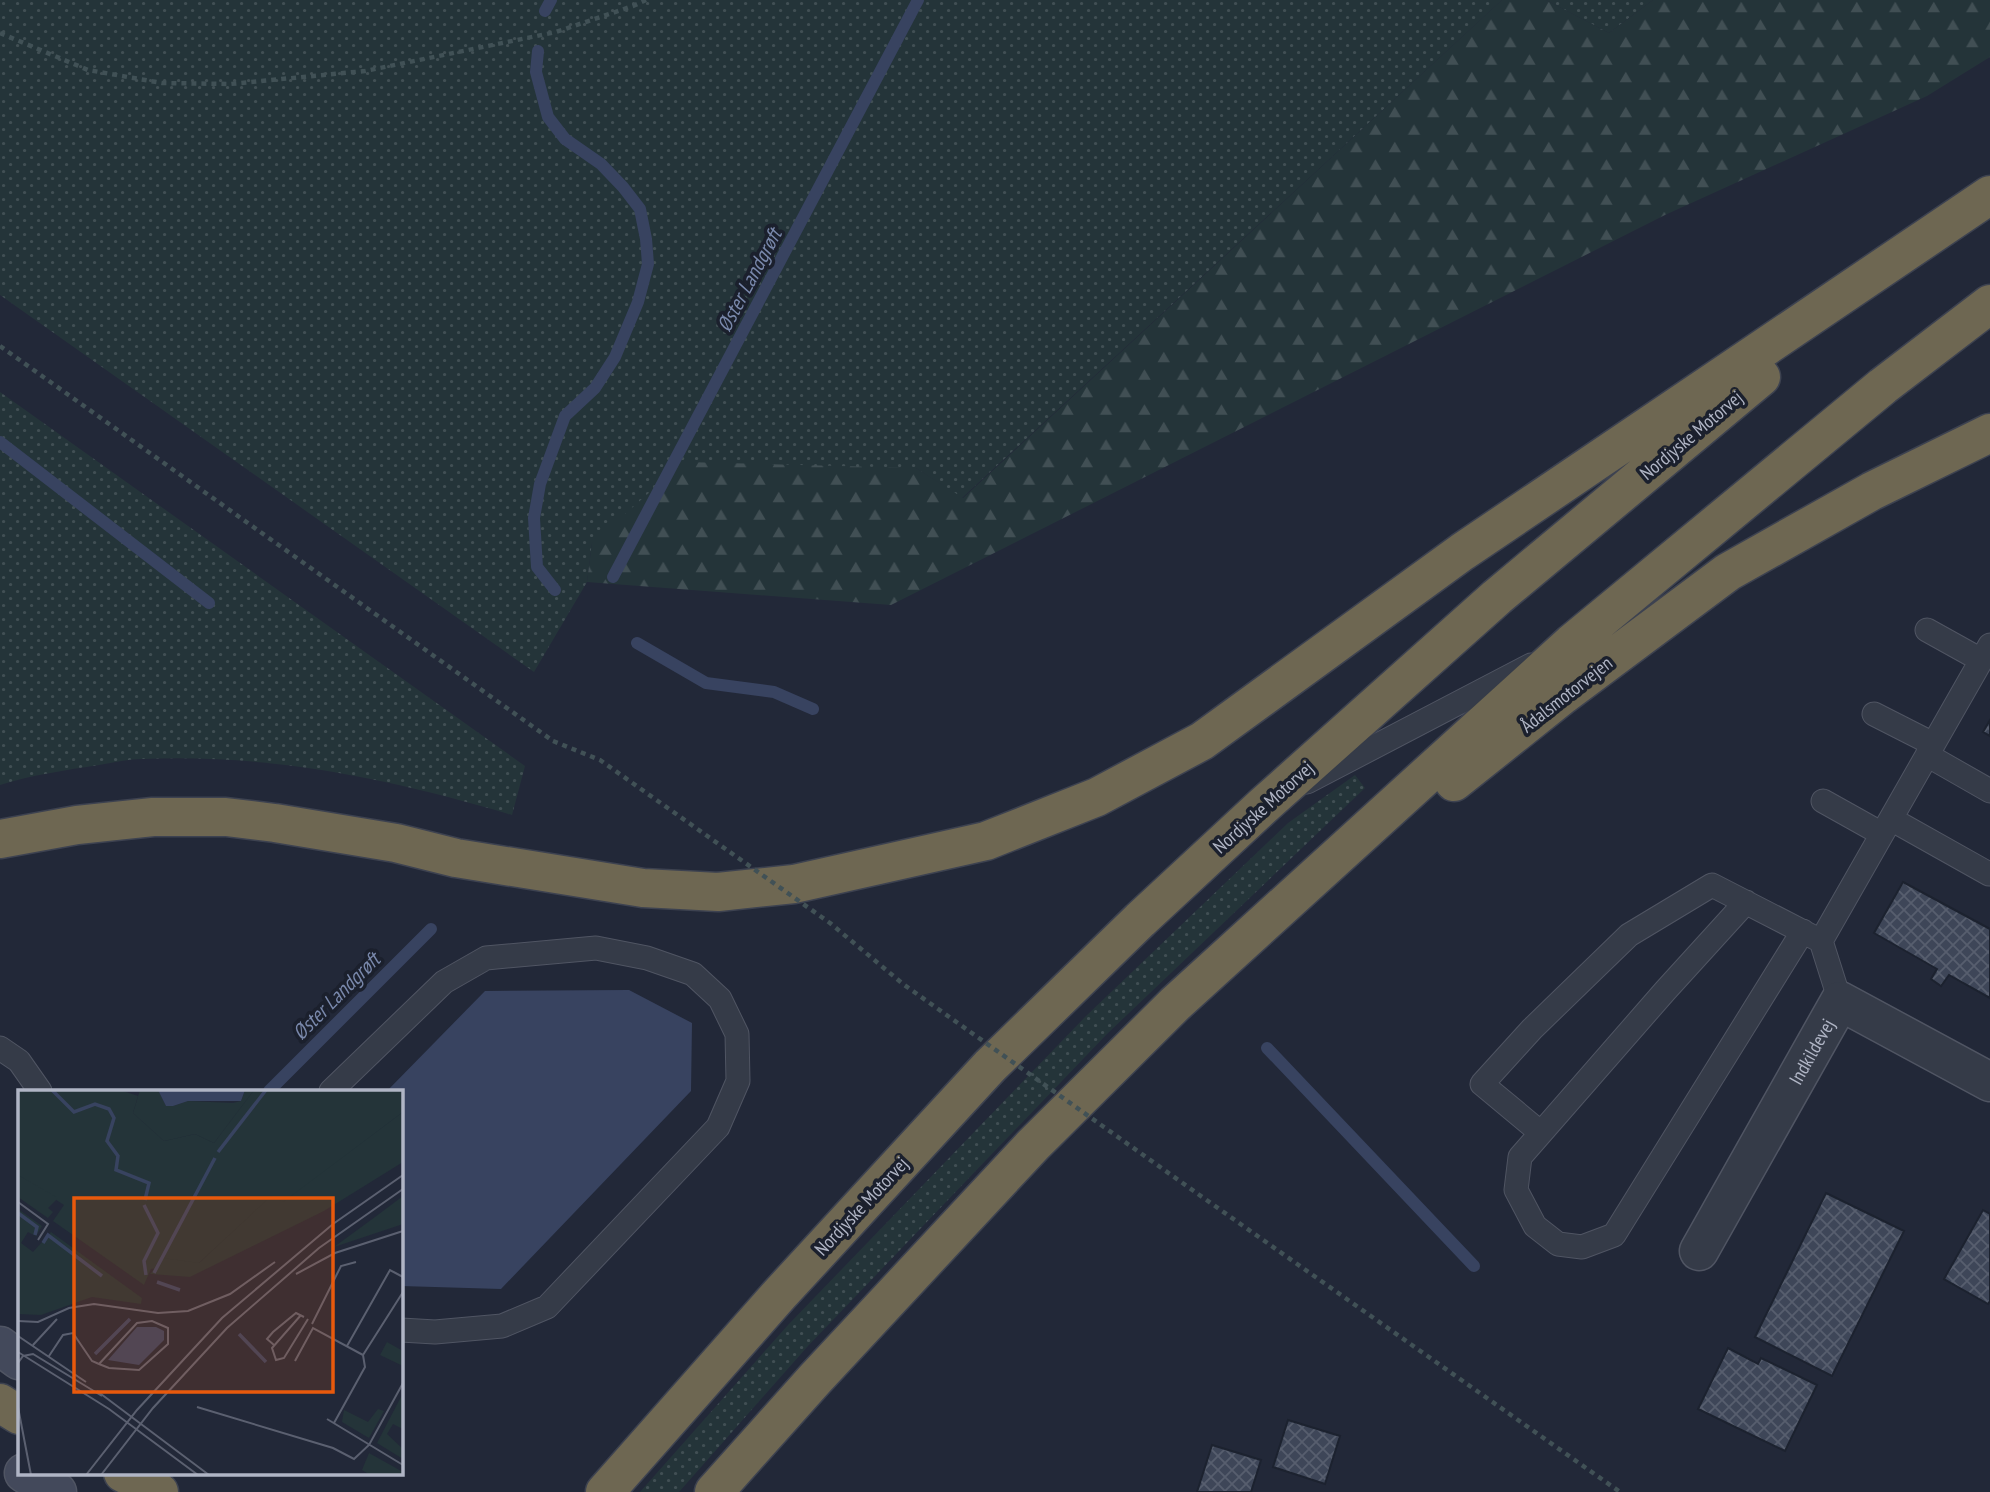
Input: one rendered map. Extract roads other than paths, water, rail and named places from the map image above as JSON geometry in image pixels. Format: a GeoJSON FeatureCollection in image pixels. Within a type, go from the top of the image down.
{"type":"FeatureCollection","features":[{"type":"Feature","properties":{"kind":"highway","name":"Nordjyske Motorvej"},"geometry":{"type":"LineString","coordinates":[[605,1492],[779,1296],[990,1066],[1140,920],[1264,805],[1518,579],[1720,410],[1990,195]]}},
{"type":"Feature","properties":{"kind":"highway"},"geometry":{"type":"LineString","coordinates":[[0,839],[77,825],[153,817],[226,817],[396,843],[456,859],[643,888],[718,892],[794,884],[986,841],[1097,797],[1202,741],[1462,552],[1990,195]]}},
{"type":"Feature","properties":{"kind":"highway"},"geometry":{"type":"LineString","coordinates":[[714,1492],[815,1379],[1033,1145],[1175,1004],[1572,643],[1883,386],[1990,304]]}},
{"type":"Feature","properties":{"kind":"highway","name":"Ådalsmotorvejen"},"geometry":{"type":"LineString","coordinates":[[1175,1004],[1563,695],[1728,572],[1872,491],[1990,433]]}},
{"type":"Feature","properties":{"kind":"highway"},"geometry":{"type":"LineString","coordinates":[[0,864],[77,825]]}},
{"type":"Feature","properties":{"kind":"highway"},"geometry":{"type":"LineString","coordinates":[[0,1403],[18,1414]]}},
{"type":"Feature","properties":{"kind":"highway"},"geometry":{"type":"LineString","coordinates":[[125,1474],[159,1492]]}},
{"type":"Feature","properties":{"kind":"main road"},"geometry":{"type":"LineString","coordinates":[[0,1346],[18,1359]]}},
{"type":"Feature","properties":{"kind":"main road"},"geometry":{"type":"LineString","coordinates":[[0,1459],[18,1469]]}},
{"type":"Feature","properties":{"kind":"main road"},"geometry":{"type":"LineString","coordinates":[[26,1474],[57,1492]]}},
{"type":"Feature","properties":{"kind":"main road"},"geometry":{"type":"LineString","coordinates":[[158,1474],[179,1492]]}},
{"type":"Feature","properties":{"kind":"street","name":"Indkildevej"},"geometry":{"type":"LineString","coordinates":[[1699,1251],[1840,1001],[1990,1082]]}},
{"type":"Feature","properties":{"kind":"lane"},"geometry":{"type":"LineString","coordinates":[[1746,902],[1520,1157],[1516,1190],[1535,1226],[1558,1244],[1582,1247],[1614,1235],[1886,826],[1986,652],[1927,630]]}},
{"type":"Feature","properties":{"kind":"lane"},"geometry":{"type":"LineString","coordinates":[[1264,805],[1572,643]]}},
{"type":"Feature","properties":{"kind":"lane"},"geometry":{"type":"LineString","coordinates":[[1874,714],[1990,791]]}},
{"type":"Feature","properties":{"kind":"lane"},"geometry":{"type":"LineString","coordinates":[[1824,801],[1886,826],[1989,874]]}},
{"type":"Feature","properties":{"kind":"lane"},"geometry":{"type":"LineString","coordinates":[[1541,1133],[1482,1084],[1532,1029],[1629,935],[1712,885],[1812,936],[1840,1001]]}},
{"type":"Feature","properties":{"kind":"lane"},"geometry":{"type":"LineString","coordinates":[[332,1090],[444,982],[486,958],[596,948],[647,958],[693,974],[720,999],[737,1034],[738,1081],[718,1127],[547,1307],[502,1326],[435,1332],[402,1330]]}},
{"type":"Feature","properties":{"kind":"lane"},"geometry":{"type":"LineString","coordinates":[[0,1048],[19,1061],[39,1090]]}},
{"type":"Feature","properties":{"kind":"water"},"geometry":{"type":"Polygon","coordinates":[[[629,990],[692,1023],[691,1091],[501,1289],[402,1286],[402,1090],[388,1090],[485,991],[629,990]]]}},
{"type":"Feature","properties":{"kind":"waterway"},"geometry":{"type":"LineString","coordinates":[[545,11],[551,0]]}},
{"type":"Feature","properties":{"kind":"waterway","name":"Øster Landgrøft"},"geometry":{"type":"LineString","coordinates":[[613,577],[918,0]]}},
{"type":"Feature","properties":{"kind":"waterway"},"geometry":{"type":"LineString","coordinates":[[538,51],[536,72],[548,117],[565,139],[601,164],[640,209],[648,264],[638,302],[615,357],[595,388],[565,416],[540,484],[534,518],[537,567],[555,590]]}},
{"type":"Feature","properties":{"kind":"waterway"},"geometry":{"type":"LineString","coordinates":[[0,442],[209,603]]}},
{"type":"Feature","properties":{"kind":"waterway"},"geometry":{"type":"LineString","coordinates":[[637,643],[706,683],[774,692],[813,709]]}},
{"type":"Feature","properties":{"kind":"waterway","name":"Øster Landgrøft"},"geometry":{"type":"LineString","coordinates":[[270,1090],[431,929]]}},
{"type":"Feature","properties":{"kind":"waterway"},"geometry":{"type":"LineString","coordinates":[[1267,1048],[1474,1266]]}}]}
